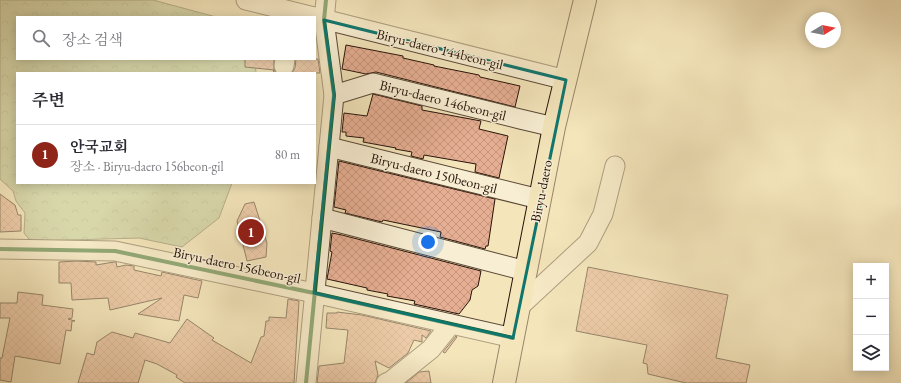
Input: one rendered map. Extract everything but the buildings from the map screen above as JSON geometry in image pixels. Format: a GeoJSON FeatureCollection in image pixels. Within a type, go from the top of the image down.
{"type":"FeatureCollection","features":[{"type":"Feature","properties":{"kind":"main road","name":"Biryu-daero"},"geometry":{"type":"LineString","coordinates":[[504,383],[554,127],[585,0]]}},
{"type":"Feature","properties":{"kind":"street","name":"Biryu-daero 144beon-gil"},"geometry":{"type":"LineString","coordinates":[[246,0],[310,16]]}},
{"type":"Feature","properties":{"kind":"street"},"geometry":{"type":"LineString","coordinates":[[306,383],[334,95],[317,18],[326,0]]}},
{"type":"Feature","properties":{"kind":"street","name":"Biryu-daero 144beon-gil"},"geometry":{"type":"LineString","coordinates":[[317,18],[566,80]]}},
{"type":"Feature","properties":{"kind":"street","name":"Biryu-daero 146beon-gil"},"geometry":{"type":"LineString","coordinates":[[334,95],[373,82],[554,127]]}},
{"type":"Feature","properties":{"kind":"street","name":"Biryu-daero 150beon-gil"},"geometry":{"type":"LineString","coordinates":[[329,147],[539,199]]}},
{"type":"Feature","properties":{"kind":"street"},"geometry":{"type":"LineString","coordinates":[[520,306],[588,244],[603,214],[615,166]]}},
{"type":"Feature","properties":{"kind":"street"},"geometry":{"type":"LineString","coordinates":[[322,218],[526,271]]}},
{"type":"Feature","properties":{"kind":"street","name":"Biryu-daero 156beon-gil"},"geometry":{"type":"LineString","coordinates":[[0,249],[115,251],[314,293],[514,338]]}},
{"type":"Feature","properties":{"kind":"street"},"geometry":{"type":"LineString","coordinates":[[397,380],[431,349],[451,324]]}},
{"type":"Feature","properties":{"kind":"highlighted area"},"geometry":{"type":"Polygon","coordinates":[[[324,20],[566,80],[513,338],[314,293],[334,95],[324,20]]]}},
{"type":"Feature","properties":{"kind":"green space"},"geometry":{"type":"Polygon","coordinates":[[[0,0],[153,0],[212,16],[16,16],[16,60],[255,60],[256,72],[16,72],[16,184],[232,184],[219,218],[182,247],[139,238],[35,241],[29,239],[24,233],[25,213],[16,201],[13,191],[0,179],[0,0]]]}},
{"type":"Feature","properties":{"kind":"cycle path"},"geometry":{"type":"LineString","coordinates":[[306,383],[334,95],[324,20],[326,0]]}},
{"type":"Feature","properties":{"kind":"cycle path"},"geometry":{"type":"LineString","coordinates":[[0,249],[115,251],[314,293],[513,338]]}},
{"type":"Feature","properties":{"kind":"place","name":"안국교회"},"geometry":{"type":"Point","coordinates":[251,232]}}]}
